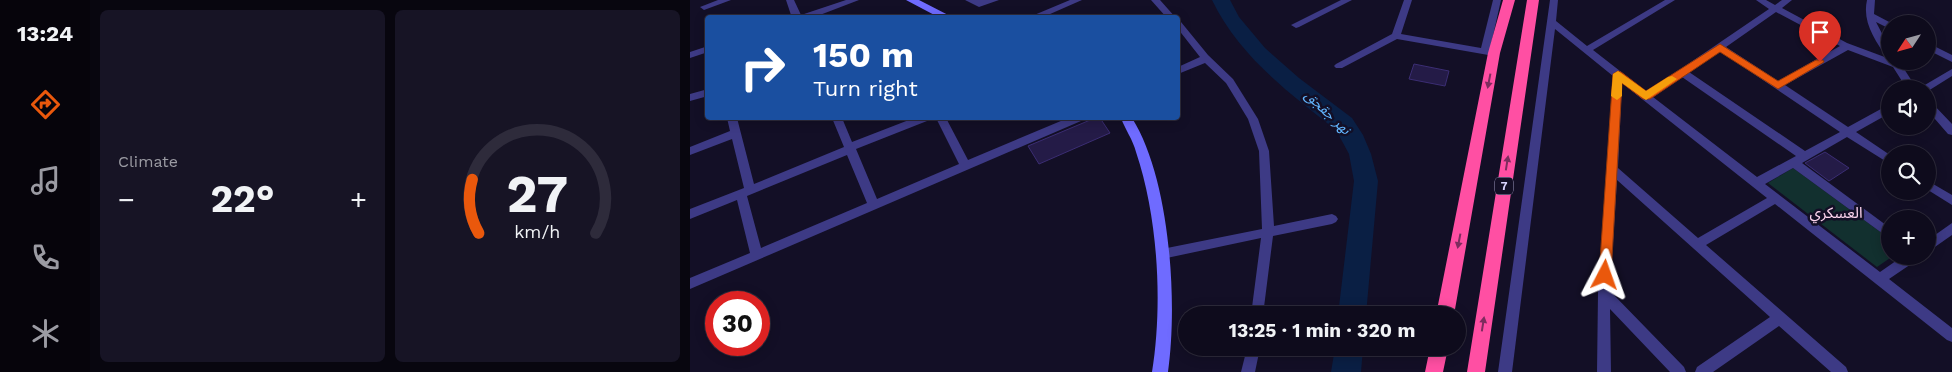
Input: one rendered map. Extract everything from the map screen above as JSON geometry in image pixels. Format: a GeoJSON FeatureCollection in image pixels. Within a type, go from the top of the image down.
{"type":"FeatureCollection","features":[{"type":"Feature","properties":{"kind":"highway"},"geometry":{"type":"LineString","coordinates":[[1447,306],[1489,52],[1509,0]]}},
{"type":"Feature","properties":{"kind":"highway","name":"7"},"geometry":{"type":"LineString","coordinates":[[1476,372],[1533,0]]}},
{"type":"Feature","properties":{"kind":"highway"},"geometry":{"type":"LineString","coordinates":[[1434,372],[1437,356]]}},
{"type":"Feature","properties":{"kind":"street"},"geometry":{"type":"LineString","coordinates":[[704,3],[728,0]]}},
{"type":"Feature","properties":{"kind":"street"},"geometry":{"type":"LineString","coordinates":[[790,0],[796,15]]}},
{"type":"Feature","properties":{"kind":"street"},"geometry":{"type":"LineString","coordinates":[[811,15],[855,0]]}},
{"type":"Feature","properties":{"kind":"street"},"geometry":{"type":"LineString","coordinates":[[910,0],[942,15]]}},
{"type":"Feature","properties":{"kind":"street"},"geometry":{"type":"LineString","coordinates":[[969,0],[979,4],[995,0]]}},
{"type":"Feature","properties":{"kind":"street"},"geometry":{"type":"LineString","coordinates":[[1039,15],[1078,0]]}},
{"type":"Feature","properties":{"kind":"street"},"geometry":{"type":"LineString","coordinates":[[1155,0],[1169,15]]}},
{"type":"Feature","properties":{"kind":"street"},"geometry":{"type":"LineString","coordinates":[[1296,25],[1348,0]]}},
{"type":"Feature","properties":{"kind":"street"},"geometry":{"type":"LineString","coordinates":[[1396,36],[1408,0]]}},
{"type":"Feature","properties":{"kind":"street"},"geometry":{"type":"LineString","coordinates":[[1339,66],[1396,36],[1489,52],[1497,0]]}},
{"type":"Feature","properties":{"kind":"street"},"geometry":{"type":"LineString","coordinates":[[1587,50],[1671,0]]}},
{"type":"Feature","properties":{"kind":"street"},"geometry":{"type":"LineString","coordinates":[[1760,0],[1848,46],[1881,60]]}},
{"type":"Feature","properties":{"kind":"street"},"geometry":{"type":"LineString","coordinates":[[1646,96],[1788,0]]}},
{"type":"Feature","properties":{"kind":"street"},"geometry":{"type":"LineString","coordinates":[[1871,0],[1870,15],[1881,42]]}},
{"type":"Feature","properties":{"kind":"street"},"geometry":{"type":"LineString","coordinates":[[1505,372],[1555,1]]}},
{"type":"Feature","properties":{"kind":"street"},"geometry":{"type":"LineString","coordinates":[[1870,15],[1881,21]]}},
{"type":"Feature","properties":{"kind":"street"},"geometry":{"type":"LineString","coordinates":[[1551,22],[1952,336]]}},
{"type":"Feature","properties":{"kind":"street"},"geometry":{"type":"LineString","coordinates":[[1180,26],[1230,81],[1244,102],[1259,133],[1264,151],[1268,230],[1258,306]]}},
{"type":"Feature","properties":{"kind":"street"},"geometry":{"type":"LineString","coordinates":[[1778,86],[1848,46]]}},
{"type":"Feature","properties":{"kind":"street"},"geometry":{"type":"LineString","coordinates":[[1720,47],[1881,154]]}},
{"type":"Feature","properties":{"kind":"street"},"geometry":{"type":"LineString","coordinates":[[690,55],[705,50]]}},
{"type":"Feature","properties":{"kind":"street"},"geometry":{"type":"LineString","coordinates":[[1936,50],[1952,59]]}},
{"type":"Feature","properties":{"kind":"street"},"geometry":{"type":"LineString","coordinates":[[1180,70],[1207,58]]}},
{"type":"Feature","properties":{"kind":"street"},"geometry":{"type":"LineString","coordinates":[[1682,72],[1804,156]]}},
{"type":"Feature","properties":{"kind":"street"},"geometry":{"type":"LineString","coordinates":[[1936,81],[1952,72]]}},
{"type":"Feature","properties":{"kind":"street"},"geometry":{"type":"LineString","coordinates":[[1604,372],[1604,293],[1618,74]]}},
{"type":"Feature","properties":{"kind":"street"},"geometry":{"type":"LineString","coordinates":[[690,98],[705,93]]}},
{"type":"Feature","properties":{"kind":"street"},"geometry":{"type":"LineString","coordinates":[[1757,183],[1881,113]]}},
{"type":"Feature","properties":{"kind":"street"},"geometry":{"type":"LineString","coordinates":[[1936,114],[1952,131]]}},
{"type":"Feature","properties":{"kind":"street"},"geometry":{"type":"LineString","coordinates":[[732,120],[757,255]]}},
{"type":"Feature","properties":{"kind":"street"},"geometry":{"type":"LineString","coordinates":[[839,120],[874,205]]}},
{"type":"Feature","properties":{"kind":"street"},"geometry":{"type":"LineString","coordinates":[[690,214],[918,120]]}},
{"type":"Feature","properties":{"kind":"street"},"geometry":{"type":"LineString","coordinates":[[942,120],[965,165]]}},
{"type":"Feature","properties":{"kind":"street"},"geometry":{"type":"LineString","coordinates":[[690,284],[1072,120]]}},
{"type":"Feature","properties":{"kind":"street"},"geometry":{"type":"LineString","coordinates":[[1127,120],[1137,136],[1148,171],[1162,254],[1166,295],[1166,332],[1160,372]]}},
{"type":"Feature","properties":{"kind":"street"},"geometry":{"type":"LineString","coordinates":[[690,151],[736,134]]}},
{"type":"Feature","properties":{"kind":"street"},"geometry":{"type":"LineString","coordinates":[[1793,162],[1881,227]]}},
{"type":"Feature","properties":{"kind":"street"},"geometry":{"type":"LineString","coordinates":[[1612,169],[1841,372]]}},
{"type":"Feature","properties":{"kind":"street"},"geometry":{"type":"LineString","coordinates":[[1936,190],[1952,201]]}},
{"type":"Feature","properties":{"kind":"street"},"geometry":{"type":"LineString","coordinates":[[1698,244],[1776,198]]}},
{"type":"Feature","properties":{"kind":"street"},"geometry":{"type":"LineString","coordinates":[[1162,254],[1268,230],[1332,219]]}},
{"type":"Feature","properties":{"kind":"street"},"geometry":{"type":"LineString","coordinates":[[1936,240],[1952,228]]}},
{"type":"Feature","properties":{"kind":"street"},"geometry":{"type":"LineString","coordinates":[[1880,279],[1900,265]]}},
{"type":"Feature","properties":{"kind":"street"},"geometry":{"type":"LineString","coordinates":[[1604,293],[1679,372]]}},
{"type":"Feature","properties":{"kind":"street"},"geometry":{"type":"LineString","coordinates":[[1702,372],[1780,318]]}},
{"type":"Feature","properties":{"kind":"street"},"geometry":{"type":"LineString","coordinates":[[1248,372],[1251,356]]}},
{"type":"Feature","properties":{"kind":"green space"},"geometry":{"type":"Polygon","coordinates":[[[1793,168],[1881,232],[1881,264],[1877,267],[1768,183],[1793,168]]]}},
{"type":"Feature","properties":{"kind":"building"},"geometry":{"type":"Polygon","coordinates":[[[1414,64],[1449,71],[1445,86],[1409,79],[1414,64]]]}},
{"type":"Feature","properties":{"kind":"building"},"geometry":{"type":"Polygon","coordinates":[[[1090,120],[1101,120],[1110,133],[1039,164],[1028,146],[1090,120]]]}},
{"type":"Feature","properties":{"kind":"building"},"geometry":{"type":"Polygon","coordinates":[[[1825,152],[1849,168],[1829,181],[1805,163],[1825,152]]]}},
{"type":"Feature","properties":{"kind":"waterway","name":"نهر جقجق"},"geometry":{"type":"LineString","coordinates":[[1221,0],[1230,18],[1258,53],[1344,124],[1352,135],[1360,154],[1366,181],[1353,306]]}},
{"type":"Feature","properties":{"kind":"waterway","name":"نهر جقجق"},"geometry":{"type":"LineString","coordinates":[[1346,372],[1348,356]]}},
{"type":"Feature","properties":{"kind":"slow traffic"},"geometry":{"type":"LineString","coordinates":[[1617,96],[1618,74],[1646,96],[1672,79]]}},
{"type":"Feature","properties":{"kind":"district","name":"العسكري"},"geometry":{"type":"Point","coordinates":[1836,213]}},
{"type":"Feature","properties":{"kind":"route"},"geometry":{"type":"LineString","coordinates":[[1605,275],[1618,74],[1646,96],[1720,47],[1778,86],[1820,62]]}}]}
